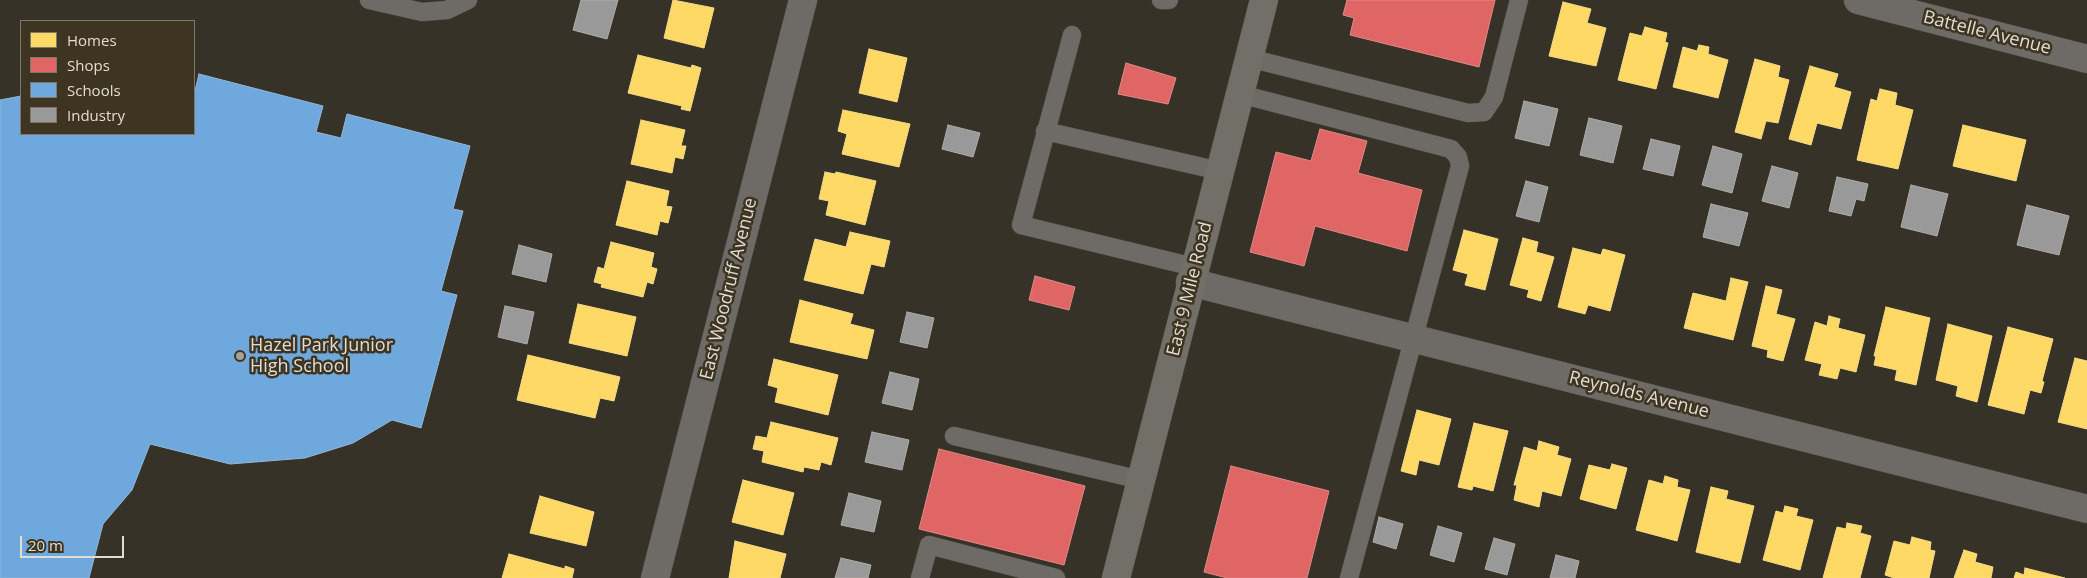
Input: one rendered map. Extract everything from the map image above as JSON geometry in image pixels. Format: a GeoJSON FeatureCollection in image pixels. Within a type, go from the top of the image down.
{"type":"FeatureCollection","features":[{"type":"Feature","properties":{"kind":"main road","name":"East 9 Mile Road"},"geometry":{"type":"LineString","coordinates":[[1116,578],[1192,274],[1264,0]]}},
{"type":"Feature","properties":{"kind":"street","name":"East Woodruff Avenue"},"geometry":{"type":"LineString","coordinates":[[655,578],[803,0]]}},
{"type":"Feature","properties":{"kind":"street","name":"Battelle Avenue"},"geometry":{"type":"LineString","coordinates":[[1858,0],[2087,59]]}},
{"type":"Feature","properties":{"kind":"street","name":"Reynolds Avenue"},"geometry":{"type":"LineString","coordinates":[[1192,274],[1413,338],[2087,509]]}},
{"type":"Feature","properties":{"kind":"lane"},"geometry":{"type":"LineString","coordinates":[[368,0],[422,12],[447,10],[468,0]]}},
{"type":"Feature","properties":{"kind":"lane"},"geometry":{"type":"LineString","coordinates":[[1162,0],[1169,0]]}},
{"type":"Feature","properties":{"kind":"lane"},"geometry":{"type":"LineString","coordinates":[[1249,58],[1468,113],[1484,112],[1494,97],[1519,0]]}},
{"type":"Feature","properties":{"kind":"lane"},"geometry":{"type":"LineString","coordinates":[[1072,35],[1021,225],[1192,274]]}},
{"type":"Feature","properties":{"kind":"lane"},"geometry":{"type":"LineString","coordinates":[[1240,94],[1451,149],[1458,157],[1460,166],[1349,578]]}},
{"type":"Feature","properties":{"kind":"lane"},"geometry":{"type":"LineString","coordinates":[[1045,131],[1220,171]]}},
{"type":"Feature","properties":{"kind":"lane"},"geometry":{"type":"LineString","coordinates":[[954,436],[1141,480]]}},
{"type":"Feature","properties":{"kind":"lane"},"geometry":{"type":"LineString","coordinates":[[920,578],[929,545],[1056,578]]}},
{"type":"Feature","properties":{"kind":"building: Homes"},"geometry":{"type":"Polygon","coordinates":[[[673,0],[714,8],[704,48],[664,38],[673,0]]]}},
{"type":"Feature","properties":{"kind":"building: Homes"},"geometry":{"type":"Polygon","coordinates":[[[1563,2],[1591,9],[1587,23],[1606,28],[1596,66],[1549,56],[1563,2]]]}},
{"type":"Feature","properties":{"kind":"building: Homes"},"geometry":{"type":"Polygon","coordinates":[[[1645,27],[1667,33],[1665,42],[1668,43],[1656,89],[1618,80],[1630,33],[1642,36],[1645,27]]]}},
{"type":"Feature","properties":{"kind":"building: Homes"},"geometry":{"type":"Polygon","coordinates":[[[1699,45],[1709,47],[1708,54],[1728,60],[1718,98],[1673,87],[1683,47],[1697,51],[1699,45]]]}},
{"type":"Feature","properties":{"kind":"building: Homes"},"geometry":{"type":"Polygon","coordinates":[[[869,49],[907,58],[897,102],[859,93],[869,49]]]}},
{"type":"Feature","properties":{"kind":"building: Homes"},"geometry":{"type":"Polygon","coordinates":[[[638,55],[691,68],[692,65],[701,68],[690,111],[681,109],[682,106],[628,93],[638,55]]]}},
{"type":"Feature","properties":{"kind":"building: Homes"},"geometry":{"type":"Polygon","coordinates":[[[1755,59],[1780,66],[1778,77],[1789,80],[1778,123],[1766,121],[1761,139],[1735,132],[1755,59]]]}},
{"type":"Feature","properties":{"kind":"building: Homes"},"geometry":{"type":"Polygon","coordinates":[[[1810,66],[1838,74],[1834,87],[1851,92],[1841,129],[1817,123],[1811,145],[1789,139],[1810,66]]]}},
{"type":"Feature","properties":{"kind":"building: Homes"},"geometry":{"type":"Polygon","coordinates":[[[1880,89],[1897,93],[1895,105],[1913,110],[1898,169],[1857,160],[1871,99],[1877,101],[1880,89]]]}},
{"type":"Feature","properties":{"kind":"building: Homes"},"geometry":{"type":"Polygon","coordinates":[[[843,110],[910,124],[899,167],[842,154],[847,134],[838,131],[843,110]]]}},
{"type":"Feature","properties":{"kind":"building: Homes"},"geometry":{"type":"Polygon","coordinates":[[[641,120],[685,130],[681,146],[686,146],[683,159],[675,157],[672,173],[631,164],[641,120]]]}},
{"type":"Feature","properties":{"kind":"building: Homes"},"geometry":{"type":"Polygon","coordinates":[[[1963,125],[2026,140],[2016,181],[1953,166],[1963,125]]]}},
{"type":"Feature","properties":{"kind":"building: Homes"},"geometry":{"type":"Polygon","coordinates":[[[825,172],[835,174],[836,172],[876,181],[865,225],[826,215],[829,201],[819,199],[825,172]]]}},
{"type":"Feature","properties":{"kind":"building: Homes"},"geometry":{"type":"Polygon","coordinates":[[[627,181],[669,191],[666,206],[672,207],[668,223],[660,221],[657,235],[616,225],[627,181]]]}},
{"type":"Feature","properties":{"kind":"building: Homes"},"geometry":{"type":"Polygon","coordinates":[[[1464,230],[1498,239],[1485,290],[1465,285],[1468,274],[1453,270],[1464,230]]]}},
{"type":"Feature","properties":{"kind":"building: Homes"},"geometry":{"type":"Polygon","coordinates":[[[850,232],[890,241],[884,267],[871,264],[863,294],[804,280],[815,239],[846,247],[850,232]]]}},
{"type":"Feature","properties":{"kind":"building: Homes"},"geometry":{"type":"Polygon","coordinates":[[[1523,238],[1538,242],[1536,252],[1554,257],[1541,301],[1527,297],[1529,290],[1510,285],[1523,238]]]}},
{"type":"Feature","properties":{"kind":"building: Homes"},"geometry":{"type":"Polygon","coordinates":[[[611,242],[654,253],[651,267],[657,269],[653,284],[647,282],[643,297],[601,287],[602,284],[594,282],[598,267],[604,269],[611,242]]]}},
{"type":"Feature","properties":{"kind":"building: Homes"},"geometry":{"type":"Polygon","coordinates":[[[1573,248],[1601,255],[1603,249],[1625,255],[1610,311],[1588,305],[1585,314],[1558,307],[1573,248]]]}},
{"type":"Feature","properties":{"kind":"building: Homes"},"geometry":{"type":"Polygon","coordinates":[[[1731,278],[1748,282],[1733,340],[1684,328],[1693,293],[1726,301],[1731,278]]]}},
{"type":"Feature","properties":{"kind":"building: Homes"},"geometry":{"type":"Polygon","coordinates":[[[1766,286],[1782,290],[1776,314],[1795,319],[1783,361],[1767,357],[1768,350],[1752,346],[1766,286]]]}},
{"type":"Feature","properties":{"kind":"building: Homes"},"geometry":{"type":"Polygon","coordinates":[[[800,300],[853,314],[850,324],[874,330],[867,359],[790,342],[800,300]]]}},
{"type":"Feature","properties":{"kind":"building: Homes"},"geometry":{"type":"Polygon","coordinates":[[[578,304],[636,317],[627,356],[569,343],[578,304]]]}},
{"type":"Feature","properties":{"kind":"building: Homes"},"geometry":{"type":"Polygon","coordinates":[[[1886,307],[1930,318],[1916,385],[1895,380],[1897,370],[1874,365],[1876,356],[1874,356],[1886,307]]]}},
{"type":"Feature","properties":{"kind":"building: Homes"},"geometry":{"type":"Polygon","coordinates":[[[1829,316],[1840,319],[1838,328],[1865,335],[1856,372],[1840,368],[1837,379],[1819,375],[1822,364],[1805,360],[1815,322],[1827,326],[1829,316]]]}},
{"type":"Feature","properties":{"kind":"building: Homes"},"geometry":{"type":"Polygon","coordinates":[[[1948,324],[1992,336],[1977,402],[1956,396],[1958,386],[1936,380],[1948,324]]]}},
{"type":"Feature","properties":{"kind":"building: Homes"},"geometry":{"type":"Polygon","coordinates":[[[2008,327],[2053,339],[2042,381],[2044,382],[2041,393],[2030,390],[2024,414],[1988,405],[2008,327]]]}},
{"type":"Feature","properties":{"kind":"building: Homes"},"geometry":{"type":"Polygon","coordinates":[[[528,355],[620,377],[614,401],[600,398],[595,418],[517,400],[528,355]]]}},
{"type":"Feature","properties":{"kind":"building: Homes"},"geometry":{"type":"Polygon","coordinates":[[[2075,358],[2087,361],[2087,429],[2058,422],[2075,358]]]}},
{"type":"Feature","properties":{"kind":"building: Homes"},"geometry":{"type":"Polygon","coordinates":[[[774,359],[838,375],[828,415],[775,402],[778,388],[768,385],[774,359]]]}},
{"type":"Feature","properties":{"kind":"building: Homes"},"geometry":{"type":"Polygon","coordinates":[[[1417,410],[1451,419],[1439,465],[1419,460],[1416,475],[1401,471],[1417,410]]]}},
{"type":"Feature","properties":{"kind":"building: Homes"},"geometry":{"type":"Polygon","coordinates":[[[771,422],[838,438],[831,465],[821,462],[819,470],[804,467],[803,472],[762,462],[764,451],[753,449],[756,436],[767,438],[771,422]]]}},
{"type":"Feature","properties":{"kind":"building: Homes"},"geometry":{"type":"Polygon","coordinates":[[[1474,423],[1508,431],[1493,491],[1473,486],[1472,490],[1458,487],[1474,423]]]}},
{"type":"Feature","properties":{"kind":"building: Homes"},"geometry":{"type":"Polygon","coordinates":[[[1539,441],[1559,447],[1557,455],[1571,459],[1561,496],[1542,491],[1539,507],[1514,500],[1517,485],[1514,485],[1524,447],[1537,451],[1539,441]]]}},
{"type":"Feature","properties":{"kind":"building: Homes"},"geometry":{"type":"Polygon","coordinates":[[[1612,464],[1627,468],[1616,509],[1580,499],[1589,465],[1610,470],[1612,464]]]}},
{"type":"Feature","properties":{"kind":"building: Homes"},"geometry":{"type":"Polygon","coordinates":[[[1665,476],[1678,480],[1677,487],[1690,490],[1677,541],[1636,530],[1649,480],[1663,484],[1665,476]]]}},
{"type":"Feature","properties":{"kind":"building: Homes"},"geometry":{"type":"Polygon","coordinates":[[[743,480],[794,493],[783,535],[732,522],[743,480]]]}},
{"type":"Feature","properties":{"kind":"building: Homes"},"geometry":{"type":"Polygon","coordinates":[[[1711,487],[1728,491],[1726,499],[1754,506],[1740,563],[1696,552],[1711,487]]]}},
{"type":"Feature","properties":{"kind":"building: Homes"},"geometry":{"type":"Polygon","coordinates":[[[540,496],[594,512],[586,546],[530,533],[540,496]]]}},
{"type":"Feature","properties":{"kind":"building: Homes"},"geometry":{"type":"Polygon","coordinates":[[[1785,506],[1798,509],[1796,516],[1813,520],[1800,570],[1763,560],[1776,511],[1783,513],[1785,506]]]}},
{"type":"Feature","properties":{"kind":"building: Homes"},"geometry":{"type":"Polygon","coordinates":[[[1847,523],[1862,526],[1860,533],[1871,536],[1860,578],[1823,578],[1837,527],[1846,529],[1847,523]]]}},
{"type":"Feature","properties":{"kind":"building: Homes"},"geometry":{"type":"Polygon","coordinates":[[[1912,537],[1931,542],[1930,550],[1935,551],[1929,578],[1894,578],[1885,575],[1894,541],[1910,545],[1912,537]]]}},
{"type":"Feature","properties":{"kind":"building: Homes"},"geometry":{"type":"Polygon","coordinates":[[[735,541],[786,554],[780,578],[729,578],[735,541]]]}},
{"type":"Feature","properties":{"kind":"building: Homes"},"geometry":{"type":"Polygon","coordinates":[[[1964,550],[1977,554],[1975,562],[1993,567],[1991,578],[1954,578],[1964,550]]]}},
{"type":"Feature","properties":{"kind":"building: Homes"},"geometry":{"type":"Polygon","coordinates":[[[509,554],[565,569],[565,566],[574,569],[572,578],[502,578],[509,554]]]}},
{"type":"Feature","properties":{"kind":"building: Homes"},"geometry":{"type":"Polygon","coordinates":[[[2025,568],[2065,578],[2014,578],[2016,572],[2024,575],[2025,568]]]}},
{"type":"Feature","properties":{"kind":"building: Shops"},"geometry":{"type":"Polygon","coordinates":[[[1347,0],[1495,0],[1479,67],[1350,35],[1354,18],[1343,15],[1347,0]]]}},
{"type":"Feature","properties":{"kind":"building: Shops"},"geometry":{"type":"Polygon","coordinates":[[[1126,63],[1176,78],[1168,104],[1118,94],[1126,63]]]}},
{"type":"Feature","properties":{"kind":"building: Shops"},"geometry":{"type":"Polygon","coordinates":[[[1320,129],[1367,141],[1358,173],[1422,190],[1407,251],[1315,226],[1304,266],[1250,252],[1276,152],[1311,161],[1320,129]]]}},
{"type":"Feature","properties":{"kind":"building: Shops"},"geometry":{"type":"Polygon","coordinates":[[[1035,276],[1075,287],[1069,310],[1029,300],[1035,276]]]}},
{"type":"Feature","properties":{"kind":"building: Shops"},"geometry":{"type":"Polygon","coordinates":[[[939,449],[1085,486],[1064,565],[919,529],[939,449]]]}},
{"type":"Feature","properties":{"kind":"building: Shops"},"geometry":{"type":"Polygon","coordinates":[[[1231,466],[1329,491],[1307,578],[1227,578],[1204,572],[1231,466]]]}},
{"type":"Feature","properties":{"kind":"building: Schools","name":"Hazel Park Junior High School"},"geometry":{"type":"Polygon","coordinates":[[[199,74],[323,106],[316,132],[341,138],[347,114],[470,146],[453,209],[463,211],[441,291],[457,295],[421,428],[392,420],[353,443],[305,458],[230,464],[150,444],[132,490],[103,524],[89,578],[0,578],[0,100],[20,96],[20,135],[195,135],[195,91],[199,74]]]}},
{"type":"Feature","properties":{"kind":"building: Industry"},"geometry":{"type":"Polygon","coordinates":[[[581,0],[618,0],[607,39],[573,30],[581,0]]]}},
{"type":"Feature","properties":{"kind":"building: Industry"},"geometry":{"type":"Polygon","coordinates":[[[1524,101],[1558,109],[1549,146],[1515,138],[1524,101]]]}},
{"type":"Feature","properties":{"kind":"building: Industry"},"geometry":{"type":"Polygon","coordinates":[[[1589,118],[1622,126],[1613,163],[1580,155],[1589,118]]]}},
{"type":"Feature","properties":{"kind":"building: Industry"},"geometry":{"type":"Polygon","coordinates":[[[948,125],[980,133],[973,157],[942,149],[948,125]]]}},
{"type":"Feature","properties":{"kind":"building: Industry"},"geometry":{"type":"Polygon","coordinates":[[[1651,139],[1680,146],[1673,176],[1643,169],[1651,139]]]}},
{"type":"Feature","properties":{"kind":"building: Industry"},"geometry":{"type":"Polygon","coordinates":[[[1713,146],[1742,154],[1732,193],[1702,185],[1713,146]]]}},
{"type":"Feature","properties":{"kind":"building: Industry"},"geometry":{"type":"Polygon","coordinates":[[[1772,166],[1798,173],[1789,208],[1762,201],[1772,166]]]}},
{"type":"Feature","properties":{"kind":"building: Industry"},"geometry":{"type":"Polygon","coordinates":[[[1837,177],[1868,184],[1864,201],[1856,199],[1851,216],[1829,211],[1837,177]]]}},
{"type":"Feature","properties":{"kind":"building: Industry"},"geometry":{"type":"Polygon","coordinates":[[[1526,181],[1548,187],[1539,222],[1516,216],[1526,181]]]}},
{"type":"Feature","properties":{"kind":"building: Industry"},"geometry":{"type":"Polygon","coordinates":[[[1911,185],[1948,194],[1937,236],[1901,227],[1911,185]]]}},
{"type":"Feature","properties":{"kind":"building: Industry"},"geometry":{"type":"Polygon","coordinates":[[[1711,204],[1748,213],[1739,246],[1703,237],[1711,204]]]}},
{"type":"Feature","properties":{"kind":"building: Industry"},"geometry":{"type":"Polygon","coordinates":[[[2027,205],[2069,216],[2059,255],[2017,245],[2027,205]]]}},
{"type":"Feature","properties":{"kind":"building: Industry"},"geometry":{"type":"Polygon","coordinates":[[[519,245],[552,254],[546,282],[512,274],[519,245]]]}},
{"type":"Feature","properties":{"kind":"building: Industry"},"geometry":{"type":"Polygon","coordinates":[[[505,306],[534,312],[527,344],[498,337],[505,306]]]}},
{"type":"Feature","properties":{"kind":"building: Industry"},"geometry":{"type":"Polygon","coordinates":[[[907,312],[934,318],[927,348],[900,342],[907,312]]]}},
{"type":"Feature","properties":{"kind":"building: Industry"},"geometry":{"type":"Polygon","coordinates":[[[890,372],[919,379],[912,410],[882,403],[890,372]]]}},
{"type":"Feature","properties":{"kind":"building: Industry"},"geometry":{"type":"Polygon","coordinates":[[[872,432],[909,440],[902,470],[865,462],[872,432]]]}},
{"type":"Feature","properties":{"kind":"building: Industry"},"geometry":{"type":"Polygon","coordinates":[[[849,493],[881,501],[874,532],[841,525],[849,493]]]}},
{"type":"Feature","properties":{"kind":"building: Industry"},"geometry":{"type":"Polygon","coordinates":[[[1379,517],[1403,524],[1396,549],[1373,542],[1379,517]]]}},
{"type":"Feature","properties":{"kind":"building: Industry"},"geometry":{"type":"Polygon","coordinates":[[[1438,526],[1462,533],[1454,562],[1430,555],[1438,526]]]}},
{"type":"Feature","properties":{"kind":"building: Industry"},"geometry":{"type":"Polygon","coordinates":[[[1494,538],[1515,544],[1507,575],[1485,569],[1494,538]]]}},
{"type":"Feature","properties":{"kind":"building: Industry"},"geometry":{"type":"Polygon","coordinates":[[[1556,555],[1579,561],[1575,578],[1550,578],[1556,555]]]}},
{"type":"Feature","properties":{"kind":"building: Industry"},"geometry":{"type":"Polygon","coordinates":[[[841,558],[871,565],[868,578],[835,578],[841,558]]]}},
{"type":"Feature","properties":{"kind":"place","name":"Hazel Park Junior High School"},"geometry":{"type":"Point","coordinates":[240,356]}}]}
